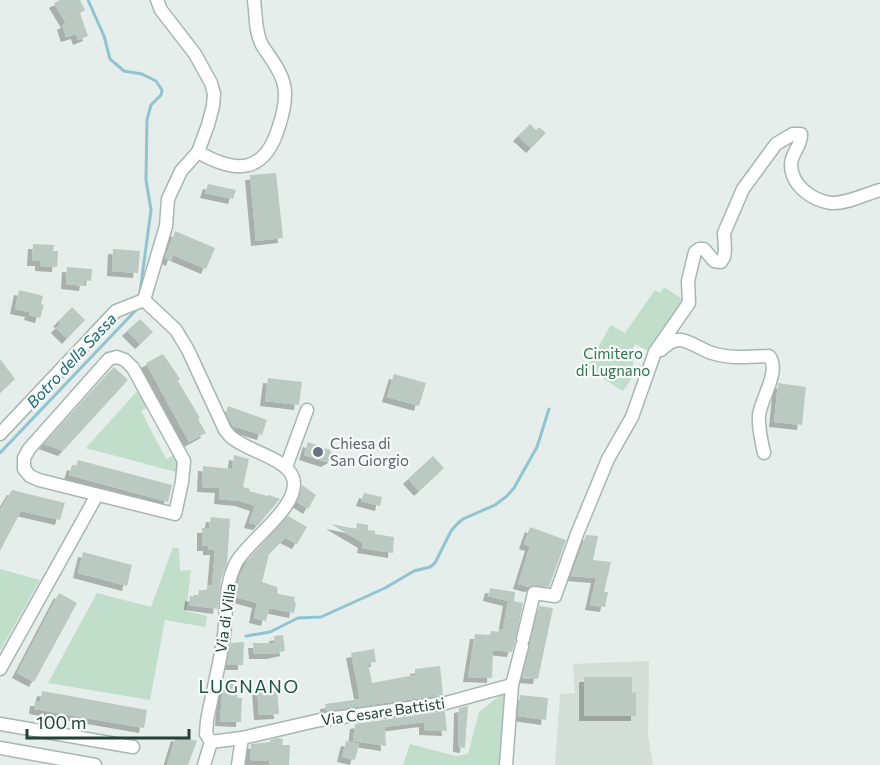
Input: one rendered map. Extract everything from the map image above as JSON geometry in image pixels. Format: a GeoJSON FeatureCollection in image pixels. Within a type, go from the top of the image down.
{"type":"FeatureCollection","features":[{"type":"Feature","properties":{"kind":"street"},"geometry":{"type":"LineString","coordinates":[[144,300],[166,226],[168,199],[180,171],[198,152],[213,106],[214,94],[211,83],[195,54],[161,10],[157,0]]}},
{"type":"Feature","properties":{"kind":"street"},"geometry":{"type":"LineString","coordinates":[[198,152],[226,165],[246,166],[260,161],[275,140],[284,106],[284,84],[258,34],[254,0]]}},
{"type":"Feature","properties":{"kind":"street"},"geometry":{"type":"LineString","coordinates":[[506,765],[512,685],[534,593],[555,596],[577,534],[608,459],[632,417],[655,352],[689,303],[688,281],[695,252],[704,249],[714,261],[721,262],[724,257],[724,233],[743,189],[777,144],[793,134],[801,134],[791,165],[797,185],[809,195],[831,203],[880,190]]}},
{"type":"Feature","properties":{"kind":"street"},"geometry":{"type":"LineString","coordinates":[[0,434],[116,311],[144,300]]}},
{"type":"Feature","properties":{"kind":"street"},"geometry":{"type":"LineString","coordinates":[[144,300],[176,330],[230,436],[286,467],[308,410]]}},
{"type":"Feature","properties":{"kind":"street"},"geometry":{"type":"LineString","coordinates":[[651,363],[667,344],[678,340],[688,341],[693,346],[714,354],[744,358],[769,356],[772,360],[772,371],[759,413],[764,453]]}},
{"type":"Feature","properties":{"kind":"street"},"geometry":{"type":"LineString","coordinates":[[117,357],[125,360],[133,368],[184,461],[180,491],[175,514],[97,495],[30,476],[24,469],[24,463],[32,446],[109,359],[117,357]]}},
{"type":"Feature","properties":{"kind":"street","name":"Via di Villa"},"geometry":{"type":"LineString","coordinates":[[204,765],[210,742],[206,734],[207,721],[224,636],[229,579],[241,555],[264,534],[285,507],[294,486],[293,478],[286,467]]}},
{"type":"Feature","properties":{"kind":"street"},"geometry":{"type":"LineString","coordinates":[[0,669],[97,495]]}},
{"type":"Feature","properties":{"kind":"street","name":"Via Cesare Battisti"},"geometry":{"type":"LineString","coordinates":[[210,742],[242,738],[320,720],[446,703],[512,685]]}},
{"type":"Feature","properties":{"kind":"street"},"geometry":{"type":"LineString","coordinates":[[0,724],[133,747]]}},
{"type":"Feature","properties":{"kind":"street"},"geometry":{"type":"LineString","coordinates":[[238,765],[242,738]]}},
{"type":"Feature","properties":{"kind":"street"},"geometry":{"type":"LineString","coordinates":[[0,748],[95,765]]}},
{"type":"Feature","properties":{"kind":"shaded area"},"geometry":{"type":"Polygon","coordinates":[[[649,661],[648,736],[653,765],[555,765],[560,694],[575,693],[573,664],[649,661]]]}},
{"type":"Feature","properties":{"kind":"green space","name":"Cimitero di Lugnano"},"geometry":{"type":"Polygon","coordinates":[[[664,287],[685,301],[650,352],[635,344],[633,376],[623,391],[586,368],[611,325],[625,333],[655,290],[660,293],[664,287]]]}},
{"type":"Feature","properties":{"kind":"green space"},"geometry":{"type":"Polygon","coordinates":[[[138,390],[148,407],[141,411],[166,459],[174,455],[178,462],[176,472],[86,448],[138,390]]]}},
{"type":"Feature","properties":{"kind":"green space"},"geometry":{"type":"Polygon","coordinates":[[[173,547],[179,549],[180,571],[191,570],[186,611],[207,616],[205,627],[165,620],[150,700],[48,683],[97,593],[151,607],[173,547]]]}},
{"type":"Feature","properties":{"kind":"green space"},"geometry":{"type":"Polygon","coordinates":[[[0,569],[40,580],[0,651],[0,569]]]}},
{"type":"Feature","properties":{"kind":"green space"},"geometry":{"type":"Polygon","coordinates":[[[503,693],[506,695],[499,765],[403,765],[410,744],[456,756],[468,754],[479,712],[503,693]]]}},
{"type":"Feature","properties":{"kind":"building"},"geometry":{"type":"Polygon","coordinates":[[[60,0],[80,0],[85,10],[80,13],[88,36],[78,40],[76,34],[66,37],[62,25],[66,23],[54,3],[60,0]]]}},
{"type":"Feature","properties":{"kind":"building"},"geometry":{"type":"Polygon","coordinates":[[[530,124],[536,130],[539,127],[546,133],[531,148],[518,136],[530,124]]]}},
{"type":"Feature","properties":{"kind":"building"},"geometry":{"type":"Polygon","coordinates":[[[276,173],[283,238],[256,241],[250,175],[276,173]]]}},
{"type":"Feature","properties":{"kind":"building"},"geometry":{"type":"Polygon","coordinates":[[[208,184],[236,190],[233,199],[205,193],[208,184]]]}},
{"type":"Feature","properties":{"kind":"building"},"geometry":{"type":"Polygon","coordinates":[[[175,231],[215,248],[206,269],[173,255],[171,261],[165,258],[175,231]]]}},
{"type":"Feature","properties":{"kind":"building"},"geometry":{"type":"Polygon","coordinates":[[[33,244],[54,245],[53,251],[58,251],[57,267],[40,266],[40,261],[32,261],[33,244]]]}},
{"type":"Feature","properties":{"kind":"building"},"geometry":{"type":"Polygon","coordinates":[[[113,249],[140,251],[138,273],[112,271],[113,249]]]}},
{"type":"Feature","properties":{"kind":"building"},"geometry":{"type":"Polygon","coordinates":[[[67,267],[92,269],[91,281],[85,280],[84,286],[66,284],[67,267]]]}},
{"type":"Feature","properties":{"kind":"building"},"geometry":{"type":"Polygon","coordinates":[[[19,290],[43,296],[41,304],[44,305],[40,318],[29,315],[30,312],[15,309],[19,290]]]}},
{"type":"Feature","properties":{"kind":"building"},"geometry":{"type":"Polygon","coordinates":[[[72,307],[85,320],[67,339],[56,328],[61,323],[58,322],[72,307]]]}},
{"type":"Feature","properties":{"kind":"building"},"geometry":{"type":"Polygon","coordinates":[[[140,319],[153,332],[140,344],[127,331],[140,319]]]}},
{"type":"Feature","properties":{"kind":"building"},"geometry":{"type":"Polygon","coordinates":[[[163,354],[180,379],[178,381],[200,418],[198,419],[206,433],[189,442],[146,363],[163,354]]]}},
{"type":"Feature","properties":{"kind":"building"},"geometry":{"type":"Polygon","coordinates":[[[0,359],[15,379],[0,393],[0,359]]]}},
{"type":"Feature","properties":{"kind":"building"},"geometry":{"type":"Polygon","coordinates":[[[114,367],[128,380],[63,451],[44,444],[114,367]]]}},
{"type":"Feature","properties":{"kind":"building"},"geometry":{"type":"Polygon","coordinates":[[[394,374],[426,383],[419,406],[387,397],[394,374]]]}},
{"type":"Feature","properties":{"kind":"building"},"geometry":{"type":"Polygon","coordinates":[[[268,378],[302,382],[299,405],[265,401],[268,378]]]}},
{"type":"Feature","properties":{"kind":"building"},"geometry":{"type":"Polygon","coordinates":[[[778,383],[806,387],[802,425],[774,422],[778,383]]]}},
{"type":"Feature","properties":{"kind":"building"},"geometry":{"type":"Polygon","coordinates":[[[228,406],[267,420],[262,435],[233,426],[226,413],[228,406]]]}},
{"type":"Feature","properties":{"kind":"building","name":"Chiesa di San Giorgio"},"geometry":{"type":"Polygon","coordinates":[[[308,442],[330,450],[333,458],[326,462],[304,455],[308,442]]]}},
{"type":"Feature","properties":{"kind":"building"},"geometry":{"type":"Polygon","coordinates":[[[234,455],[249,459],[243,487],[250,489],[249,491],[280,499],[258,525],[249,523],[255,506],[240,501],[219,499],[220,488],[202,487],[203,466],[232,469],[234,455]]]}},
{"type":"Feature","properties":{"kind":"building"},"geometry":{"type":"Polygon","coordinates":[[[433,456],[444,468],[419,491],[408,479],[433,456]]]}},
{"type":"Feature","properties":{"kind":"building"},"geometry":{"type":"Polygon","coordinates":[[[78,460],[172,485],[168,502],[69,475],[72,465],[76,466],[78,460]]]}},
{"type":"Feature","properties":{"kind":"building"},"geometry":{"type":"Polygon","coordinates":[[[302,485],[316,495],[308,509],[297,502],[302,485]]]}},
{"type":"Feature","properties":{"kind":"building"},"geometry":{"type":"Polygon","coordinates":[[[12,490],[65,503],[60,520],[21,511],[0,551],[0,510],[12,490]]]}},
{"type":"Feature","properties":{"kind":"building"},"geometry":{"type":"Polygon","coordinates":[[[364,493],[382,497],[380,506],[361,501],[364,493]]]}},
{"type":"Feature","properties":{"kind":"building"},"geometry":{"type":"Polygon","coordinates":[[[288,516],[307,527],[297,544],[285,538],[269,554],[262,582],[277,587],[278,594],[295,597],[294,613],[269,608],[266,621],[254,618],[257,603],[235,597],[240,575],[248,560],[288,516]]]}},
{"type":"Feature","properties":{"kind":"building"},"geometry":{"type":"Polygon","coordinates":[[[211,517],[230,519],[227,564],[221,579],[218,609],[189,605],[190,596],[198,597],[199,590],[207,591],[208,585],[212,585],[215,550],[208,550],[208,546],[202,546],[202,528],[209,528],[211,517]]]}},
{"type":"Feature","properties":{"kind":"building"},"geometry":{"type":"Polygon","coordinates":[[[357,523],[368,525],[368,530],[375,531],[375,534],[394,537],[393,553],[362,548],[363,543],[331,524],[356,529],[357,523]]]}},
{"type":"Feature","properties":{"kind":"building"},"geometry":{"type":"Polygon","coordinates":[[[530,527],[566,540],[549,587],[535,585],[529,587],[518,584],[530,546],[524,544],[530,527]]]}},
{"type":"Feature","properties":{"kind":"building"},"geometry":{"type":"Polygon","coordinates":[[[586,535],[598,536],[593,560],[611,562],[604,592],[608,592],[605,607],[590,605],[596,578],[571,576],[586,535]]]}},
{"type":"Feature","properties":{"kind":"building"},"geometry":{"type":"Polygon","coordinates":[[[83,552],[132,565],[127,586],[78,573],[83,552]]]}},
{"type":"Feature","properties":{"kind":"building"},"geometry":{"type":"Polygon","coordinates":[[[490,588],[515,592],[514,601],[523,603],[515,642],[512,652],[493,650],[492,678],[468,677],[475,634],[490,635],[491,631],[499,632],[499,629],[503,629],[508,601],[488,596],[490,588]]]}},
{"type":"Feature","properties":{"kind":"building"},"geometry":{"type":"Polygon","coordinates":[[[59,593],[77,603],[34,682],[17,673],[59,593]]]}},
{"type":"Feature","properties":{"kind":"building"},"geometry":{"type":"Polygon","coordinates":[[[539,606],[553,608],[538,679],[522,678],[539,606]]]}},
{"type":"Feature","properties":{"kind":"building"},"geometry":{"type":"Polygon","coordinates":[[[283,635],[285,651],[254,654],[253,643],[275,643],[274,636],[283,635]]]}},
{"type":"Feature","properties":{"kind":"building"},"geometry":{"type":"Polygon","coordinates":[[[244,642],[243,665],[227,665],[231,643],[244,642]]]}},
{"type":"Feature","properties":{"kind":"building"},"geometry":{"type":"Polygon","coordinates":[[[374,649],[376,662],[368,663],[372,683],[415,675],[415,669],[440,666],[443,695],[326,711],[325,704],[360,699],[351,653],[374,649]]]}},
{"type":"Feature","properties":{"kind":"building"},"geometry":{"type":"Polygon","coordinates":[[[584,677],[632,677],[632,693],[636,692],[636,716],[584,716],[584,677]]]}},
{"type":"Feature","properties":{"kind":"building"},"geometry":{"type":"Polygon","coordinates":[[[223,683],[238,684],[237,698],[242,698],[241,722],[220,721],[223,683]]]}},
{"type":"Feature","properties":{"kind":"building"},"geometry":{"type":"Polygon","coordinates":[[[277,686],[279,714],[259,715],[257,687],[277,686]]]}},
{"type":"Feature","properties":{"kind":"building"},"geometry":{"type":"Polygon","coordinates":[[[42,691],[147,710],[144,728],[34,709],[35,701],[40,701],[42,691]]]}},
{"type":"Feature","properties":{"kind":"building"},"geometry":{"type":"Polygon","coordinates":[[[520,695],[548,698],[546,720],[518,716],[520,695]]]}},
{"type":"Feature","properties":{"kind":"building"},"geometry":{"type":"Polygon","coordinates":[[[468,706],[465,748],[458,747],[459,708],[468,706]]]}},
{"type":"Feature","properties":{"kind":"building"},"geometry":{"type":"Polygon","coordinates":[[[445,711],[447,731],[424,730],[424,722],[385,727],[386,746],[353,741],[355,724],[445,711]]]}},
{"type":"Feature","properties":{"kind":"building"},"geometry":{"type":"Polygon","coordinates":[[[176,736],[197,741],[188,765],[167,765],[176,736]]]}},
{"type":"Feature","properties":{"kind":"building"},"geometry":{"type":"Polygon","coordinates":[[[277,738],[283,739],[282,745],[290,745],[289,765],[269,765],[270,761],[250,760],[251,744],[270,742],[277,738]]]}},
{"type":"Feature","properties":{"kind":"building"},"geometry":{"type":"Polygon","coordinates":[[[346,741],[359,744],[355,760],[342,757],[346,741]]]}},
{"type":"Feature","properties":{"kind":"waterway","name":"Botro della Sassa"},"geometry":{"type":"LineString","coordinates":[[88,0],[104,36],[110,59],[124,71],[142,74],[156,81],[162,90],[161,95],[151,105],[147,120],[146,180],[151,210],[140,292]]}},
{"type":"Feature","properties":{"kind":"waterway","name":"Botro della Sassa"},"geometry":{"type":"LineString","coordinates":[[0,453],[136,310]]}},
{"type":"Feature","properties":{"kind":"waterway"},"geometry":{"type":"LineString","coordinates":[[246,636],[270,632],[298,618],[321,617],[385,588],[414,571],[430,567],[435,563],[457,524],[495,505],[514,488],[537,447],[549,409]]}},
{"type":"Feature","properties":{"kind":"place","name":"Chiesa di San Giorgio"},"geometry":{"type":"Point","coordinates":[318,452]}},
{"type":"Feature","properties":{"kind":"district","name":"LUGNANO"},"geometry":{"type":"Point","coordinates":[249,686]}}]}
